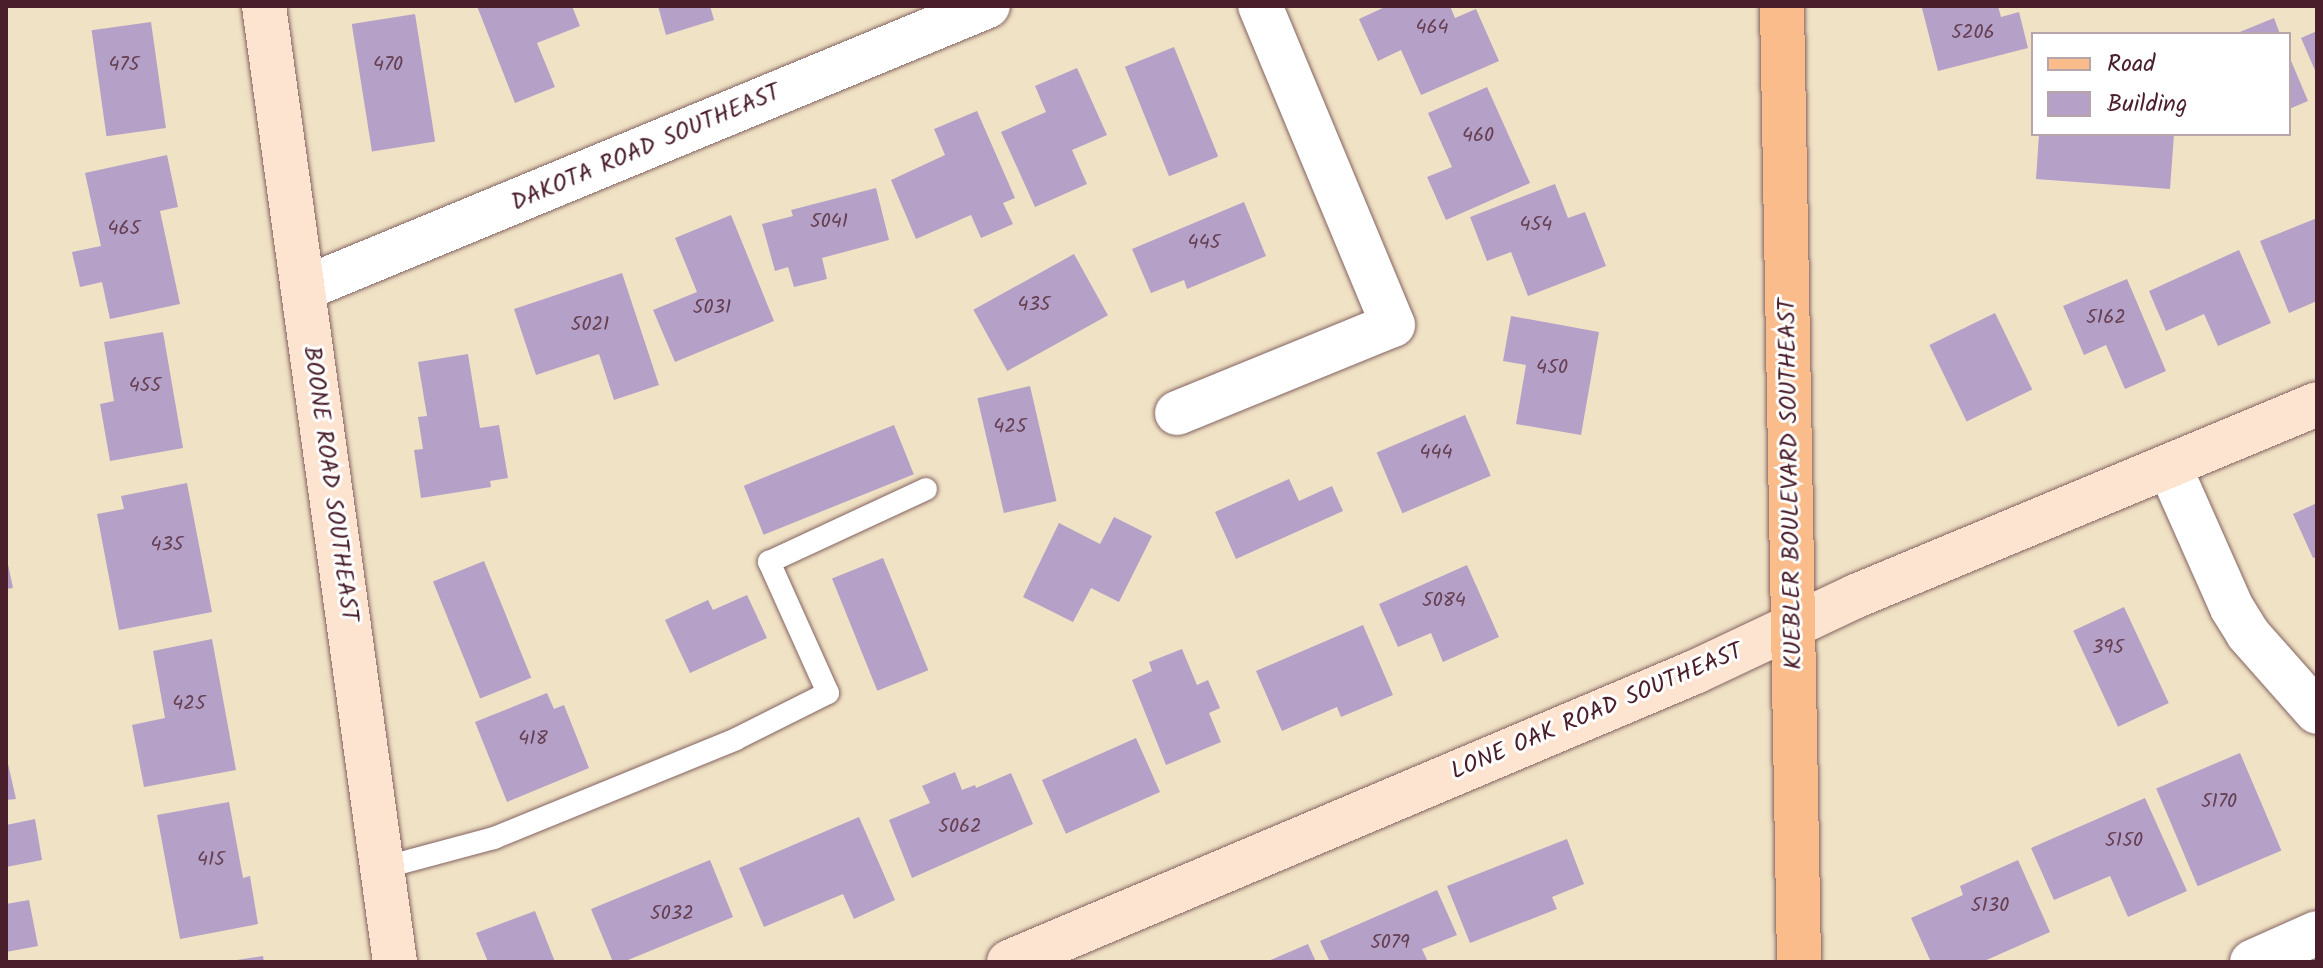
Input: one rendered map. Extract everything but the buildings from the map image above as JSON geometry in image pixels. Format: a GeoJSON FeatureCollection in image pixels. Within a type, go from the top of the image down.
{"type":"FeatureCollection","features":[{"type":"Feature","properties":{"kind":"main road","name":"KUEBLER BOULEVARD SOUTHEAST"},"geometry":{"type":"LineString","coordinates":[[1782,6],[1799,962]]}},
{"type":"Feature","properties":{"kind":"street","name":"BOONE ROAD SOUTHEAST"},"geometry":{"type":"LineString","coordinates":[[264,6],[395,962]]}},
{"type":"Feature","properties":{"kind":"street","name":"DAKOTA ROAD SOUTHEAST"},"geometry":{"type":"LineString","coordinates":[[303,289],[988,6]]}},
{"type":"Feature","properties":{"kind":"street"},"geometry":{"type":"LineString","coordinates":[[1177,413],[1393,325],[1260,6]]}},
{"type":"Feature","properties":{"kind":"street","name":"LONE OAK ROAD SOUTHEAST"},"geometry":{"type":"LineString","coordinates":[[1009,962],[1695,672],[1793,625],[2317,404]]}},
{"type":"Feature","properties":{"kind":"street"},"geometry":{"type":"LineString","coordinates":[[2169,466],[2232,608],[2248,634],[2317,712]]}},
{"type":"Feature","properties":{"kind":"street"},"geometry":{"type":"LineString","coordinates":[[2252,962],[2317,933]]}},
{"type":"Feature","properties":{"kind":"lane"},"geometry":{"type":"LineString","coordinates":[[382,868],[509,832],[736,739],[828,693],[769,562],[926,489]]}}]}
